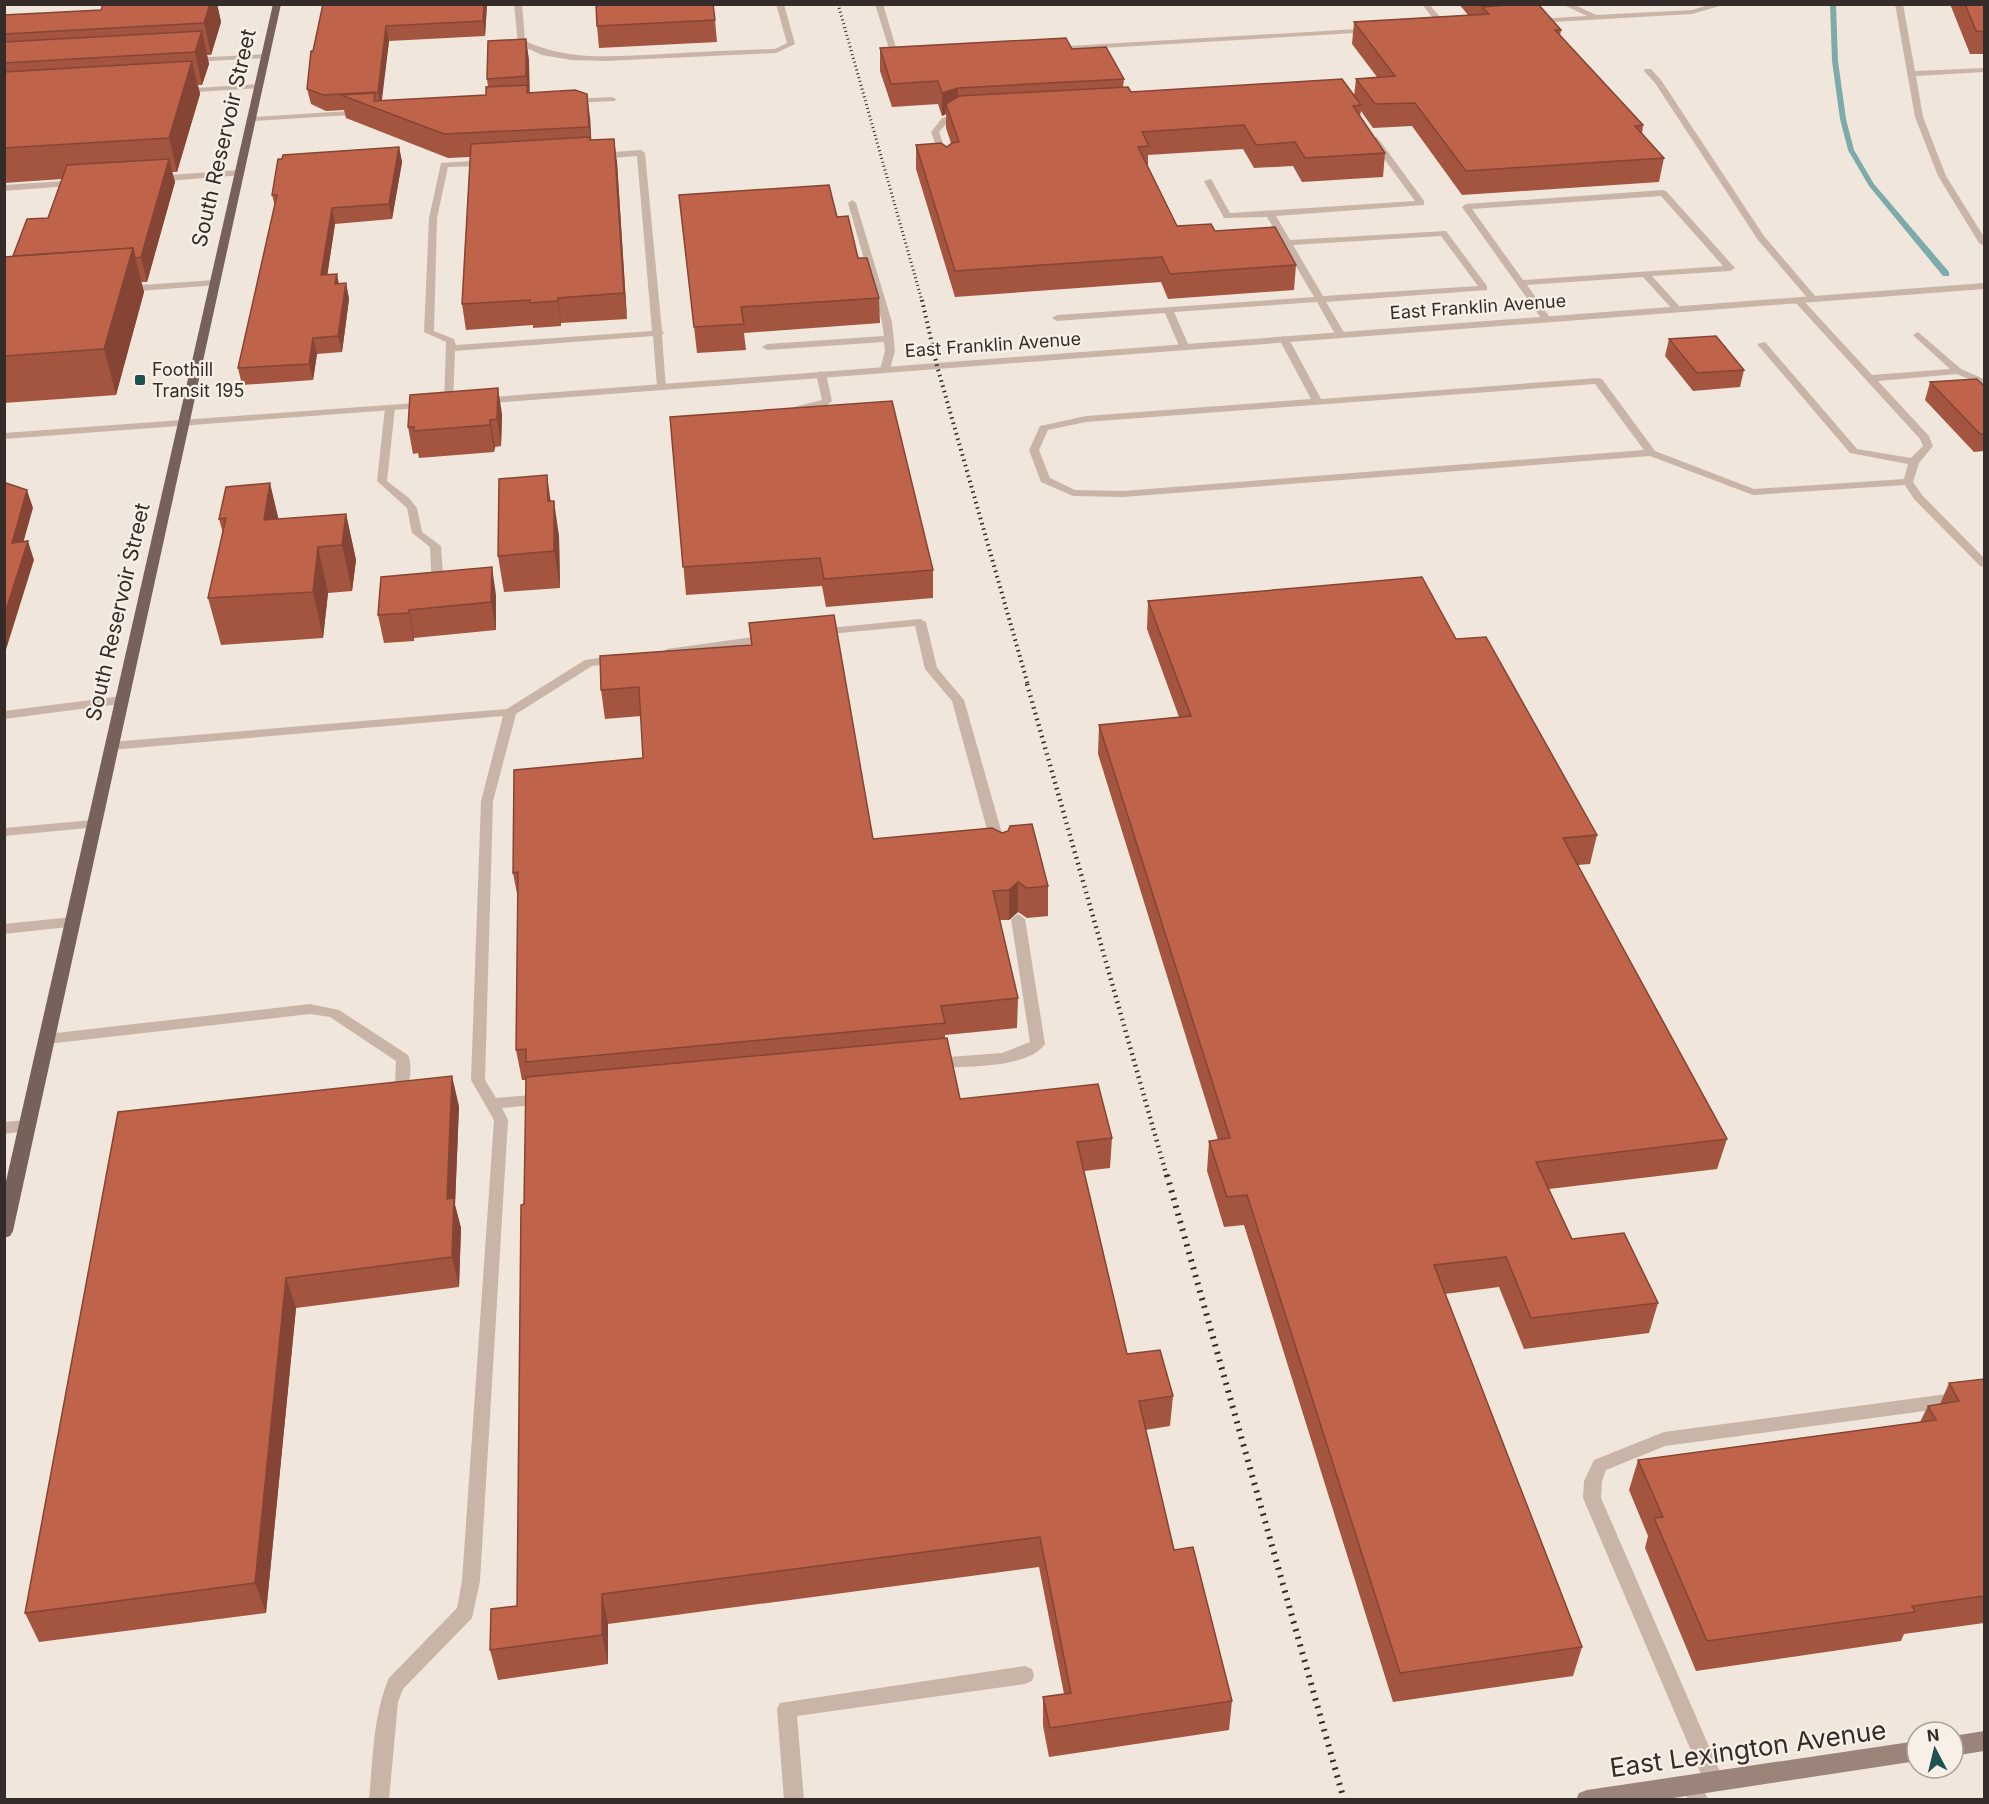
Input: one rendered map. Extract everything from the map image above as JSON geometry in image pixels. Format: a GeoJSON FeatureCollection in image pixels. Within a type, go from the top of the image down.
{"type":"FeatureCollection","features":[{"type":"Feature","properties":{"kind":"main road","name":"South Reservoir Street"},"geometry":{"type":"LineString","coordinates":[[4,1231],[93,824],[278,4]]}},
{"type":"Feature","properties":{"kind":"street","name":"East Franklin Avenue"},"geometry":{"type":"LineString","coordinates":[[4,436],[1984,286]]}},
{"type":"Feature","properties":{"kind":"street"},"geometry":{"type":"LineString","coordinates":[[4,715],[122,700]]}},
{"type":"Feature","properties":{"kind":"street"},"geometry":{"type":"LineString","coordinates":[[4,929],[72,922]]}},
{"type":"Feature","properties":{"kind":"street"},"geometry":{"type":"LineString","coordinates":[[4,1128],[27,1126]]}},
{"type":"Feature","properties":{"kind":"street"},"geometry":{"type":"LineString","coordinates":[[1965,1744],[1984,1742]]}},
{"type":"Feature","properties":{"kind":"street","name":"East Lexington Avenue"},"geometry":{"type":"LineString","coordinates":[[1587,1800],[1695,1792],[1714,1781],[1905,1753]]}},
{"type":"Feature","properties":{"kind":"lane"},"geometry":{"type":"LineString","coordinates":[[518,4],[521,42],[545,53],[571,58],[606,59],[776,51],[791,44],[780,4]]}},
{"type":"Feature","properties":{"kind":"lane"},"geometry":{"type":"LineString","coordinates":[[879,4],[894,51],[906,57],[918,56]]}},
{"type":"Feature","properties":{"kind":"lane"},"geometry":{"type":"LineString","coordinates":[[1425,4],[1443,26]]}},
{"type":"Feature","properties":{"kind":"lane"},"geometry":{"type":"LineString","coordinates":[[1565,4],[1597,17]]}},
{"type":"Feature","properties":{"kind":"lane"},"geometry":{"type":"LineString","coordinates":[[1526,21],[1692,12],[1724,4]]}},
{"type":"Feature","properties":{"kind":"lane"},"geometry":{"type":"LineString","coordinates":[[1899,4],[1919,117],[1942,176],[1984,243]]}},
{"type":"Feature","properties":{"kind":"lane"},"geometry":{"type":"LineString","coordinates":[[1431,27],[1455,26]]}},
{"type":"Feature","properties":{"kind":"lane"},"geometry":{"type":"LineString","coordinates":[[1037,50],[1383,30]]}},
{"type":"Feature","properties":{"kind":"lane"},"geometry":{"type":"LineString","coordinates":[[183,61],[266,56]]}},
{"type":"Feature","properties":{"kind":"lane"},"geometry":{"type":"LineString","coordinates":[[1911,74],[1984,70]]}},
{"type":"Feature","properties":{"kind":"lane"},"geometry":{"type":"LineString","coordinates":[[1648,71],[1658,82],[1761,238],[1813,299]]}},
{"type":"Feature","properties":{"kind":"lane"},"geometry":{"type":"LineString","coordinates":[[170,92],[259,86]]}},
{"type":"Feature","properties":{"kind":"lane"},"geometry":{"type":"LineString","coordinates":[[565,102],[612,99]]}},
{"type":"Feature","properties":{"kind":"lane"},"geometry":{"type":"LineString","coordinates":[[252,119],[378,112]]}},
{"type":"Feature","properties":{"kind":"lane"},"geometry":{"type":"LineString","coordinates":[[947,165],[935,132],[945,120],[958,115],[970,114]]}},
{"type":"Feature","properties":{"kind":"lane"},"geometry":{"type":"LineString","coordinates":[[1208,181],[1227,216],[1421,203],[1365,126]]}},
{"type":"Feature","properties":{"kind":"lane"},"geometry":{"type":"LineString","coordinates":[[583,157],[641,153],[659,333],[662,387]]}},
{"type":"Feature","properties":{"kind":"lane"},"geometry":{"type":"LineString","coordinates":[[460,403],[451,341],[429,332],[433,218],[444,165],[502,162]]}},
{"type":"Feature","properties":{"kind":"lane"},"geometry":{"type":"LineString","coordinates":[[147,179],[240,173]]}},
{"type":"Feature","properties":{"kind":"lane"},"geometry":{"type":"LineString","coordinates":[[4,188],[88,183]]}},
{"type":"Feature","properties":{"kind":"lane"},"geometry":{"type":"LineString","coordinates":[[1521,283],[1730,268],[1664,193],[1466,207],[1546,319]]}},
{"type":"Feature","properties":{"kind":"lane"},"geometry":{"type":"LineString","coordinates":[[852,203],[887,322],[890,351],[885,369]]}},
{"type":"Feature","properties":{"kind":"lane"},"geometry":{"type":"LineString","coordinates":[[1270,214],[1340,334]]}},
{"type":"Feature","properties":{"kind":"lane"},"geometry":{"type":"LineString","coordinates":[[1057,318],[1484,288],[1443,233],[1287,243]]}},
{"type":"Feature","properties":{"kind":"lane"},"geometry":{"type":"LineString","coordinates":[[1645,274],[1677,309]]}},
{"type":"Feature","properties":{"kind":"lane"},"geometry":{"type":"LineString","coordinates":[[120,289],[215,283]]}},
{"type":"Feature","properties":{"kind":"lane"},"geometry":{"type":"LineString","coordinates":[[1798,300],[1925,438],[1928,446],[1914,462],[1908,482]]}},
{"type":"Feature","properties":{"kind":"lane"},"geometry":{"type":"LineString","coordinates":[[1168,310],[1184,346]]}},
{"type":"Feature","properties":{"kind":"lane"},"geometry":{"type":"LineString","coordinates":[[452,348],[659,333]]}},
{"type":"Feature","properties":{"kind":"lane"},"geometry":{"type":"LineString","coordinates":[[1918,336],[1958,371],[1984,383]]}},
{"type":"Feature","properties":{"kind":"lane"},"geometry":{"type":"LineString","coordinates":[[767,347],[888,339]]}},
{"type":"Feature","properties":{"kind":"lane"},"geometry":{"type":"LineString","coordinates":[[1284,339],[1318,402]]}},
{"type":"Feature","properties":{"kind":"lane"},"geometry":{"type":"LineString","coordinates":[[1762,344],[1854,451],[1914,462]]}},
{"type":"Feature","properties":{"kind":"lane"},"geometry":{"type":"LineString","coordinates":[[1872,378],[1958,371]]}},
{"type":"Feature","properties":{"kind":"lane"},"geometry":{"type":"LineString","coordinates":[[782,410],[806,408],[827,401],[821,374]]}},
{"type":"Feature","properties":{"kind":"lane"},"geometry":{"type":"LineString","coordinates":[[1651,453],[1598,381],[1086,419],[1044,428],[1034,450],[1045,480],[1073,493],[1123,494],[1651,453],[1753,492],[1908,482]]}},
{"type":"Feature","properties":{"kind":"lane"},"geometry":{"type":"LineString","coordinates":[[390,408],[382,481],[388,489],[404,499],[414,510],[417,533],[435,546],[438,589]]}},
{"type":"Feature","properties":{"kind":"lane"},"geometry":{"type":"LineString","coordinates":[[1908,482],[1918,497],[1984,564]]}},
{"type":"Feature","properties":{"kind":"lane"},"geometry":{"type":"LineString","coordinates":[[805,633],[920,622],[931,669],[958,700],[1001,856]]}},
{"type":"Feature","properties":{"kind":"lane"},"geometry":{"type":"LineString","coordinates":[[657,654],[782,637]]}},
{"type":"Feature","properties":{"kind":"lane"},"geometry":{"type":"LineString","coordinates":[[111,746],[510,712],[589,663],[634,657]]}},
{"type":"Feature","properties":{"kind":"lane"},"geometry":{"type":"LineString","coordinates":[[379,1800],[389,1702],[396,1684],[466,1612],[471,1581],[501,1120],[478,1080],[487,801],[510,712]]}},
{"type":"Feature","properties":{"kind":"lane"},"geometry":{"type":"LineString","coordinates":[[4,832],[93,824]]}},
{"type":"Feature","properties":{"kind":"lane"},"geometry":{"type":"LineString","coordinates":[[917,1065],[1011,1056],[1026,1053],[1038,1044],[1018,919]]}},
{"type":"Feature","properties":{"kind":"lane"},"geometry":{"type":"LineString","coordinates":[[46,1039],[310,1010],[334,1013],[391,1049],[403,1059],[402,1083]]}},
{"type":"Feature","properties":{"kind":"lane"},"geometry":{"type":"LineString","coordinates":[[491,1104],[562,1098]]}},
{"type":"Feature","properties":{"kind":"lane"},"geometry":{"type":"LineString","coordinates":[[1714,1781],[1592,1498],[1593,1481],[1600,1465],[1664,1439],[1984,1396]]}},
{"type":"Feature","properties":{"kind":"lane"},"geometry":{"type":"LineString","coordinates":[[794,1800],[786,1709],[1025,1675]]}},
{"type":"Feature","properties":{"kind":"building"},"geometry":{"type":"Polygon","coordinates":[[[103,4],[210,4],[204,23],[4,34],[4,15],[101,10],[103,4]]]}},
{"type":"Feature","properties":{"kind":"building"},"geometry":{"type":"Polygon","coordinates":[[[323,4],[484,4],[483,21],[386,26],[378,92],[323,95],[307,89],[311,51],[313,51],[323,4]]]}},
{"type":"Feature","properties":{"kind":"building"},"geometry":{"type":"Polygon","coordinates":[[[596,4],[713,4],[715,20],[597,26],[596,4]]]}},
{"type":"Feature","properties":{"kind":"building"},"geometry":{"type":"Polygon","coordinates":[[[1538,4],[1561,30],[1555,30],[1643,125],[1635,126],[1664,158],[1466,171],[1415,103],[1375,104],[1356,79],[1395,76],[1354,22],[1489,14],[1482,7],[1538,4]]]}},
{"type":"Feature","properties":{"kind":"building"},"geometry":{"type":"Polygon","coordinates":[[[1965,4],[1984,4],[1984,32],[1976,31],[1965,4]]]}},
{"type":"Feature","properties":{"kind":"building"},"geometry":{"type":"Polygon","coordinates":[[[202,31],[195,52],[4,63],[4,42],[202,31]]]}},
{"type":"Feature","properties":{"kind":"building"},"geometry":{"type":"Polygon","coordinates":[[[1066,38],[1072,49],[1106,47],[1124,79],[958,88],[942,93],[938,81],[891,84],[880,48],[1066,38]]]}},
{"type":"Feature","properties":{"kind":"building"},"geometry":{"type":"Polygon","coordinates":[[[526,39],[526,76],[487,79],[488,41],[526,39]]]}},
{"type":"Feature","properties":{"kind":"building"},"geometry":{"type":"Polygon","coordinates":[[[192,61],[169,138],[4,148],[4,72],[192,61]]]}},
{"type":"Feature","properties":{"kind":"building"},"geometry":{"type":"Polygon","coordinates":[[[1342,79],[1361,105],[1353,106],[1385,153],[1305,158],[1295,142],[1256,145],[1244,125],[1142,132],[1149,146],[1138,147],[1177,226],[1211,224],[1215,231],[1275,227],[1296,265],[1170,274],[1162,257],[955,271],[916,145],[941,143],[947,147],[959,142],[946,104],[959,96],[1128,87],[1131,92],[1342,79]]]}},
{"type":"Feature","properties":{"kind":"building"},"geometry":{"type":"Polygon","coordinates":[[[527,85],[527,93],[575,90],[587,94],[589,127],[444,134],[341,95],[375,93],[374,101],[486,95],[486,87],[527,85]]]}},
{"type":"Feature","properties":{"kind":"building"},"geometry":{"type":"Polygon","coordinates":[[[589,137],[590,140],[614,139],[624,293],[558,298],[558,301],[530,303],[530,300],[462,304],[471,144],[589,137]]]}},
{"type":"Feature","properties":{"kind":"building"},"geometry":{"type":"Polygon","coordinates":[[[399,147],[389,204],[332,208],[321,275],[337,274],[335,284],[346,283],[338,336],[313,338],[309,364],[238,368],[277,195],[272,195],[278,159],[282,159],[283,155],[399,147]]]}},
{"type":"Feature","properties":{"kind":"building"},"geometry":{"type":"Polygon","coordinates":[[[169,159],[141,257],[135,258],[133,248],[13,256],[27,219],[48,218],[67,165],[169,159]]]}},
{"type":"Feature","properties":{"kind":"building"},"geometry":{"type":"Polygon","coordinates":[[[829,185],[837,217],[848,216],[858,258],[867,258],[879,298],[741,307],[744,324],[694,327],[679,195],[829,185]]]}},
{"type":"Feature","properties":{"kind":"building"},"geometry":{"type":"Polygon","coordinates":[[[133,248],[104,349],[4,356],[4,257],[133,248]]]}},
{"type":"Feature","properties":{"kind":"building"},"geometry":{"type":"Polygon","coordinates":[[[1716,336],[1744,370],[1697,373],[1669,339],[1716,336]]]}},
{"type":"Feature","properties":{"kind":"building"},"geometry":{"type":"Polygon","coordinates":[[[1977,379],[1984,386],[1984,434],[1980,434],[1930,382],[1977,379]]]}},
{"type":"Feature","properties":{"kind":"building"},"geometry":{"type":"Polygon","coordinates":[[[498,388],[497,419],[490,420],[490,425],[414,431],[414,427],[408,427],[410,395],[498,388]]]}},
{"type":"Feature","properties":{"kind":"building"},"geometry":{"type":"Polygon","coordinates":[[[892,401],[933,570],[824,579],[820,558],[683,567],[670,417],[892,401]]]}},
{"type":"Feature","properties":{"kind":"building"},"geometry":{"type":"Polygon","coordinates":[[[547,475],[548,501],[554,501],[554,551],[498,556],[499,479],[547,475]]]}},
{"type":"Feature","properties":{"kind":"building"},"geometry":{"type":"Polygon","coordinates":[[[6,483],[27,490],[12,543],[28,541],[4,616],[4,487],[6,483]]]}},
{"type":"Feature","properties":{"kind":"building"},"geometry":{"type":"Polygon","coordinates":[[[270,483],[264,520],[346,514],[342,545],[318,547],[313,592],[208,598],[226,518],[219,519],[226,487],[270,483]]]}},
{"type":"Feature","properties":{"kind":"building"},"geometry":{"type":"Polygon","coordinates":[[[492,567],[491,602],[378,615],[381,577],[492,567]]]}},
{"type":"Feature","properties":{"kind":"building"},"geometry":{"type":"Polygon","coordinates":[[[1422,577],[1456,639],[1486,637],[1597,835],[1563,838],[1727,1139],[1536,1162],[1572,1239],[1624,1233],[1658,1303],[1531,1318],[1506,1257],[1434,1265],[1582,1647],[1400,1673],[1247,1195],[1227,1197],[1209,1141],[1230,1138],[1099,725],[1191,716],[1148,601],[1422,577]]]}},
{"type":"Feature","properties":{"kind":"building"},"geometry":{"type":"Polygon","coordinates":[[[834,615],[873,839],[992,828],[1002,833],[1008,831],[1010,826],[1032,824],[1048,886],[1027,888],[1018,882],[1009,890],[993,891],[1018,998],[941,1006],[945,1023],[526,1062],[526,1049],[516,1050],[518,872],[513,873],[514,770],[643,758],[639,687],[601,690],[600,656],[752,645],[749,623],[834,615]]]}},
{"type":"Feature","properties":{"kind":"building"},"geometry":{"type":"Polygon","coordinates":[[[947,1038],[960,1099],[1098,1084],[1112,1138],[1077,1142],[1127,1354],[1160,1350],[1173,1396],[1139,1401],[1174,1550],[1193,1547],[1232,1701],[1050,1728],[1043,1697],[1071,1693],[1040,1537],[602,1594],[602,1635],[490,1650],[491,1609],[517,1606],[521,1205],[524,1204],[526,1077],[947,1038]]]}},
{"type":"Feature","properties":{"kind":"building"},"geometry":{"type":"Polygon","coordinates":[[[452,1076],[447,1199],[454,1198],[452,1257],[286,1278],[255,1583],[25,1613],[118,1112],[452,1076]]]}},
{"type":"Feature","properties":{"kind":"building"},"geometry":{"type":"Polygon","coordinates":[[[1984,1379],[1984,1596],[1912,1606],[1915,1612],[1707,1641],[1654,1518],[1663,1517],[1638,1460],[1936,1420],[1928,1406],[1959,1401],[1949,1383],[1984,1379]]]}},
{"type":"Feature","properties":{"kind":"waterway"},"geometry":{"type":"LineString","coordinates":[[1833,4],[1835,61],[1843,119],[1851,150],[1871,185],[1946,274]]}},
{"type":"Feature","properties":{"kind":"railway"},"geometry":{"type":"LineString","coordinates":[[838,4],[922,301]]}},
{"type":"Feature","properties":{"kind":"railway"},"geometry":{"type":"LineString","coordinates":[[922,300],[937,366],[1028,685]]}},
{"type":"Feature","properties":{"kind":"railway"},"geometry":{"type":"LineString","coordinates":[[1027,684],[1167,1177]]}},
{"type":"Feature","properties":{"kind":"railway"},"geometry":{"type":"LineString","coordinates":[[1167,1175],[1344,1800]]}},
{"type":"Feature","properties":{"kind":"place","name":"Foothill Transit 195"},"geometry":{"type":"Point","coordinates":[140,380]}}]}
